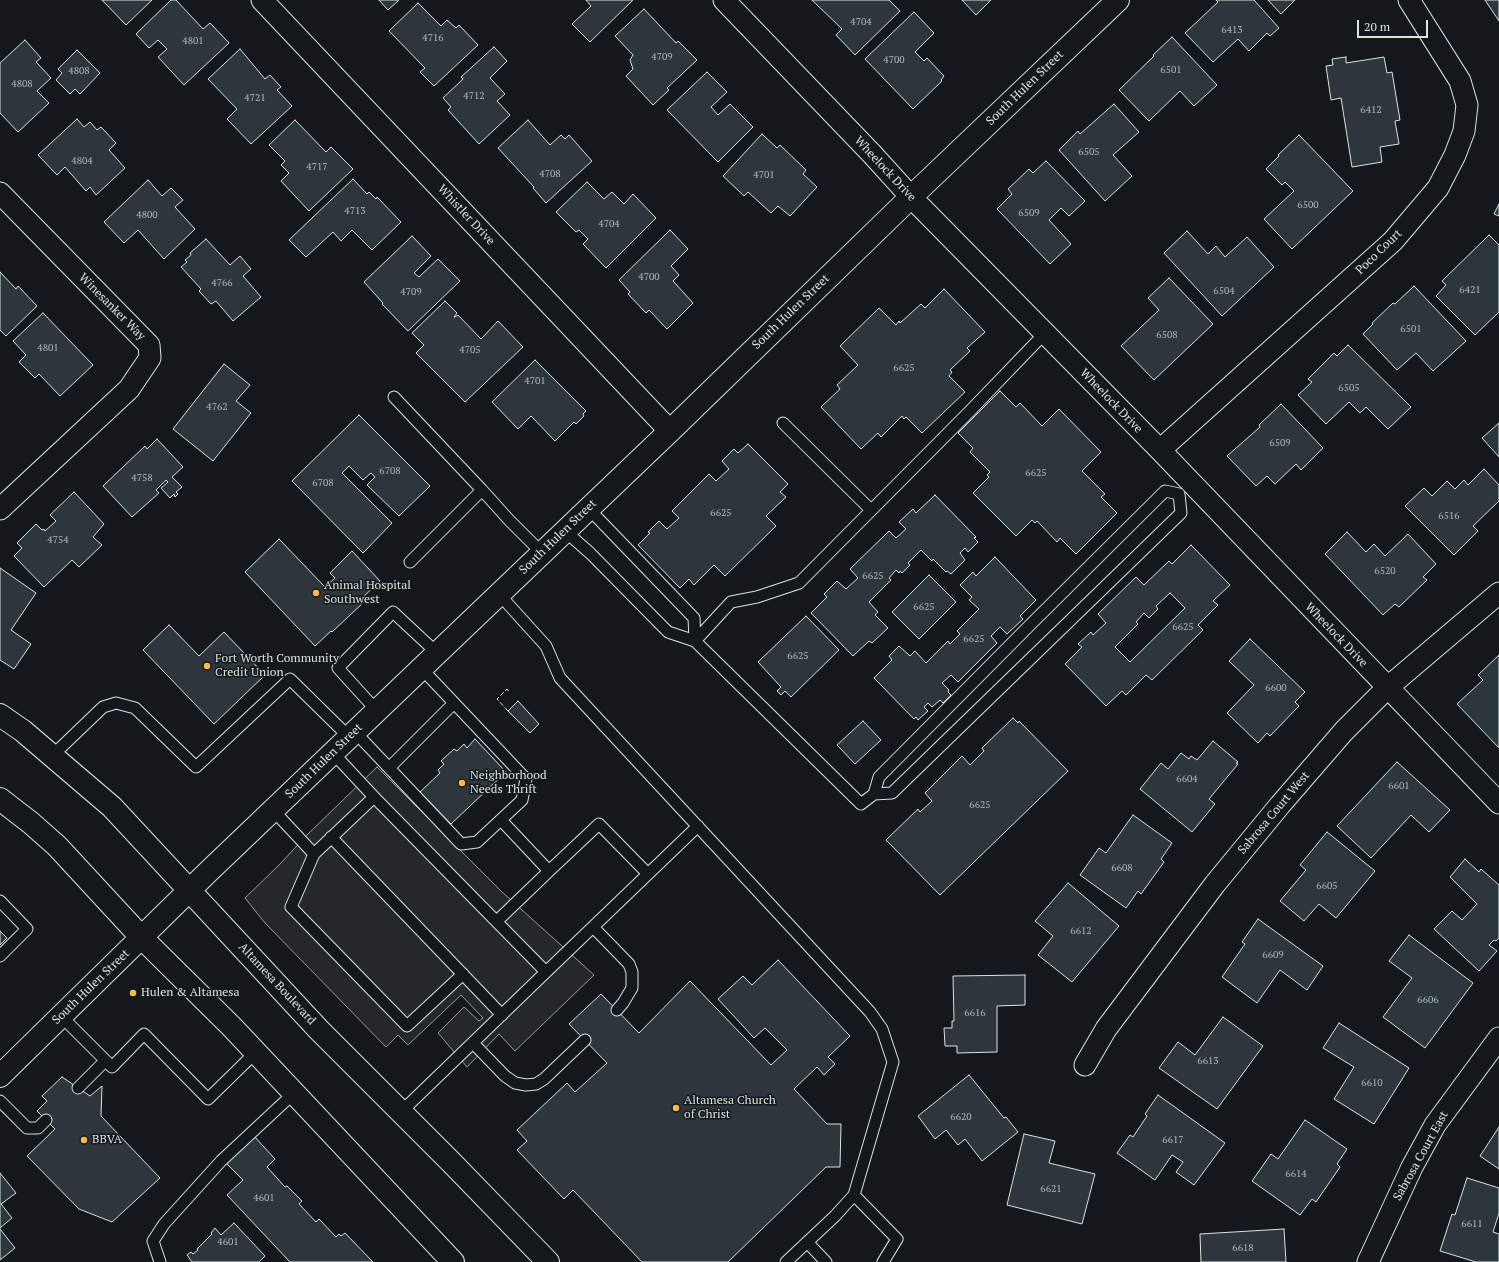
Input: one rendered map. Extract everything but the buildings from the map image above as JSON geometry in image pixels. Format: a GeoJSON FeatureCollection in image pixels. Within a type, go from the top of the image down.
{"type":"FeatureCollection","features":[{"type":"Feature","properties":{"kind":"main road","name":"South Hulen Street"},"geometry":{"type":"LineString","coordinates":[[0,1076],[142,938],[189,890],[670,431],[911,197],[1118,0]]}},
{"type":"Feature","properties":{"kind":"main road","name":"Altamesa Boulevard"},"geometry":{"type":"LineString","coordinates":[[0,715],[23,731],[112,807],[319,1030],[548,1262]]}},
{"type":"Feature","properties":{"kind":"main road"},"geometry":{"type":"LineString","coordinates":[[0,799],[31,823],[57,846],[142,938],[256,1052],[453,1262]]}},
{"type":"Feature","properties":{"kind":"street","name":"Whistler Drive"},"geometry":{"type":"LineString","coordinates":[[262,0],[670,431]]}},
{"type":"Feature","properties":{"kind":"street","name":"Wheelock Drive"},"geometry":{"type":"LineString","coordinates":[[724,0],[872,154],[911,197],[1160,450],[1185,489],[1387,688],[1499,803]]}},
{"type":"Feature","properties":{"kind":"street","name":"Poco Court"},"geometry":{"type":"LineString","coordinates":[[1160,450],[1393,241],[1438,188],[1455,155],[1464,131],[1467,105],[1460,81],[1409,0]]}},
{"type":"Feature","properties":{"kind":"street","name":"Winesanker Way"},"geometry":{"type":"LineString","coordinates":[[0,193],[149,345],[150,358],[129,389],[0,509]]}},
{"type":"Feature","properties":{"kind":"street","name":"Sabrosa Court West"},"geometry":{"type":"LineString","coordinates":[[1085,1065],[1106,1029],[1220,878],[1280,804],[1334,742],[1387,688],[1499,593]]}},
{"type":"Feature","properties":{"kind":"street","name":"Sabrosa Court East"},"geometry":{"type":"LineString","coordinates":[[1368,1262],[1412,1167],[1435,1125],[1499,1038]]}},
{"type":"Feature","properties":{"kind":"lane"},"geometry":{"type":"LineString","coordinates":[[695,641],[731,602],[757,597],[799,583],[969,412],[1045,333]]}},
{"type":"Feature","properties":{"kind":"lane"},"geometry":{"type":"LineString","coordinates":[[394,397],[509,520],[542,553]]}},
{"type":"Feature","properties":{"kind":"lane"},"geometry":{"type":"LineString","coordinates":[[783,423],[871,510]]}},
{"type":"Feature","properties":{"kind":"lane"},"geometry":{"type":"LineString","coordinates":[[565,530],[590,553],[668,632],[695,641],[861,804],[874,794],[892,793],[1181,513],[1185,489],[1165,491],[879,777],[874,794]]}},
{"type":"Feature","properties":{"kind":"lane"},"geometry":{"type":"LineString","coordinates":[[410,562],[482,490]]}},
{"type":"Feature","properties":{"kind":"lane"},"geometry":{"type":"LineString","coordinates":[[588,508],[694,618],[695,641]]}},
{"type":"Feature","properties":{"kind":"lane"},"geometry":{"type":"LineString","coordinates":[[499,594],[546,646],[560,678],[870,1012],[882,1029],[893,1062],[854,1195],[786,1262]]}},
{"type":"Feature","properties":{"kind":"lane"},"geometry":{"type":"LineString","coordinates":[[377,711],[338,668],[393,612],[437,653]]}},
{"type":"Feature","properties":{"kind":"lane"},"geometry":{"type":"LineString","coordinates":[[52,756],[103,706],[116,703],[135,708],[196,767],[290,679],[389,768],[461,844],[477,842],[522,800],[526,779],[421,668]]}},
{"type":"Feature","properties":{"kind":"lane"},"geometry":{"type":"LineString","coordinates":[[389,768],[454,703]]}},
{"type":"Feature","properties":{"kind":"lane"},"geometry":{"type":"LineString","coordinates":[[333,753],[374,797],[546,972]]}},
{"type":"Feature","properties":{"kind":"lane"},"geometry":{"type":"LineString","coordinates":[[374,797],[314,854],[291,907],[407,1026],[463,974]]}},
{"type":"Feature","properties":{"kind":"lane"},"geometry":{"type":"LineString","coordinates":[[273,810],[314,854]]}},
{"type":"Feature","properties":{"kind":"lane"},"geometry":{"type":"LineString","coordinates":[[501,820],[550,871]]}},
{"type":"Feature","properties":{"kind":"lane"},"geometry":{"type":"LineString","coordinates":[[497,921],[599,824],[648,874]]}},
{"type":"Feature","properties":{"kind":"lane"},"geometry":{"type":"LineString","coordinates":[[401,1112],[698,826]]}},
{"type":"Feature","properties":{"kind":"lane"},"geometry":{"type":"LineString","coordinates":[[331,837],[502,1015]]}},
{"type":"Feature","properties":{"kind":"lane"},"geometry":{"type":"LineString","coordinates":[[0,901],[27,929],[0,956]]}},
{"type":"Feature","properties":{"kind":"lane"},"geometry":{"type":"LineString","coordinates":[[593,927],[629,964],[632,972],[632,988],[623,1003],[616,1010]]}},
{"type":"Feature","properties":{"kind":"lane"},"geometry":{"type":"LineString","coordinates":[[61,1016],[112,1068],[144,1034],[208,1099],[256,1052]]}},
{"type":"Feature","properties":{"kind":"lane"},"geometry":{"type":"LineString","coordinates":[[472,1043],[505,1076],[515,1083],[526,1086],[536,1084],[544,1079],[585,1040]]}},
{"type":"Feature","properties":{"kind":"lane"},"geometry":{"type":"LineString","coordinates":[[78,1088],[105,1061]]}},
{"type":"Feature","properties":{"kind":"lane"},"geometry":{"type":"LineString","coordinates":[[160,1262],[153,1241],[164,1224],[221,1161],[294,1093]]}},
{"type":"Feature","properties":{"kind":"lane"},"geometry":{"type":"LineString","coordinates":[[0,1101],[27,1128],[38,1128],[46,1120]]}},
{"type":"Feature","properties":{"kind":"lane"},"geometry":{"type":"LineString","coordinates":[[854,1195],[897,1239],[884,1262]]}},
{"type":"Feature","properties":{"kind":"lane"},"geometry":{"type":"LineString","coordinates":[[806,1242],[826,1262]]}},
{"type":"Feature","properties":{"kind":"shaded area"},"geometry":{"type":"Polygon","coordinates":[[[377,767],[501,891],[594,975],[515,1051],[499,1034],[467,1067],[438,1033],[464,1007],[479,1021],[483,1018],[461,995],[408,1045],[398,1035],[386,1047],[265,923],[245,898],[377,767]]]}},
{"type":"Feature","properties":{"kind":"fence"},"geometry":{"type":"LineString","coordinates":[[508,711],[497,699],[507,689],[509,692]]}},
{"type":"Feature","properties":{"kind":"place","name":"Animal Hospital Southwest"},"geometry":{"type":"Point","coordinates":[316,593]}},
{"type":"Feature","properties":{"kind":"place","name":"Fort Worth Community Credit Union"},"geometry":{"type":"Point","coordinates":[207,666]}},
{"type":"Feature","properties":{"kind":"place","name":"Neighborhood Needs Thrift"},"geometry":{"type":"Point","coordinates":[462,783]}},
{"type":"Feature","properties":{"kind":"place","name":"Hulen & Altamesa"},"geometry":{"type":"Point","coordinates":[133,993]}},
{"type":"Feature","properties":{"kind":"place","name":"Altamesa Church of Christ"},"geometry":{"type":"Point","coordinates":[676,1108]}},
{"type":"Feature","properties":{"kind":"place","name":"BBVA"},"geometry":{"type":"Point","coordinates":[84,1140]}}]}
